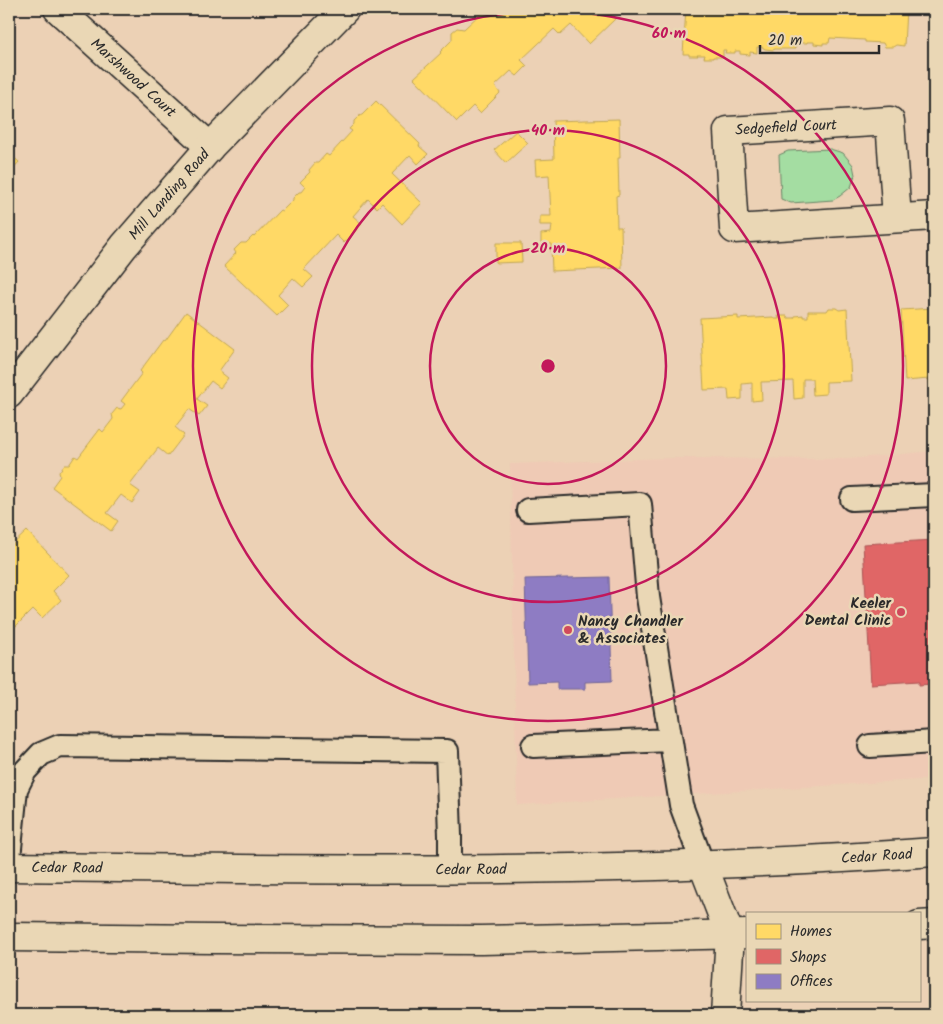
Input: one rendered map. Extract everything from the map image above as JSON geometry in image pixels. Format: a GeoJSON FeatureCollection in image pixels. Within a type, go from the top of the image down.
{"type":"FeatureCollection","features":[{"type":"Feature","properties":{"kind":"main road","name":"Marshwood Court"},"geometry":{"type":"LineString","coordinates":[[58,9],[210,147]]}},
{"type":"Feature","properties":{"kind":"main road","name":"Mill Landing Road"},"geometry":{"type":"LineString","coordinates":[[9,394],[124,246],[210,147],[345,9]]}},
{"type":"Feature","properties":{"kind":"main road","name":"Sedgefield Court"},"geometry":{"type":"LineString","coordinates":[[897,218],[890,121],[728,131],[734,229],[934,216]]}},
{"type":"Feature","properties":{"kind":"main road","name":"Cedar Road"},"geometry":{"type":"LineString","coordinates":[[9,867],[550,869],[703,865],[855,858],[934,852]]}},
{"type":"Feature","properties":{"kind":"main road"},"geometry":{"type":"LineString","coordinates":[[703,865],[738,934],[725,1015]]}},
{"type":"Feature","properties":{"kind":"main road"},"geometry":{"type":"LineString","coordinates":[[920,925],[934,924]]}},
{"type":"Feature","properties":{"kind":"main road"},"geometry":{"type":"LineString","coordinates":[[9,937],[480,940],[738,934]]}},
{"type":"Feature","properties":{"kind":"lane"},"geometry":{"type":"LineString","coordinates":[[852,498],[934,495]]}},
{"type":"Feature","properties":{"kind":"lane"},"geometry":{"type":"LineString","coordinates":[[528,510],[640,504],[648,597],[681,805],[703,865]]}},
{"type":"Feature","properties":{"kind":"lane"},"geometry":{"type":"LineString","coordinates":[[533,746],[670,740]]}},
{"type":"Feature","properties":{"kind":"lane"},"geometry":{"type":"LineString","coordinates":[[870,746],[934,742]]}},
{"type":"Feature","properties":{"kind":"lane"},"geometry":{"type":"LineString","coordinates":[[9,858],[16,789],[25,771],[41,754],[60,746],[447,751],[450,869]]}},
{"type":"Feature","properties":{"kind":"shaded area"},"geometry":{"type":"Polygon","coordinates":[[[934,451],[934,779],[517,805],[510,464],[664,458],[848,459],[934,451]]]}},
{"type":"Feature","properties":{"kind":"green space"},"geometry":{"type":"Polygon","coordinates":[[[830,149],[843,153],[853,165],[855,175],[851,187],[833,200],[791,203],[781,199],[779,155],[788,151],[830,149]]]}},
{"type":"Feature","properties":{"kind":"building: Homes"},"geometry":{"type":"Polygon","coordinates":[[[485,9],[605,9],[615,19],[589,44],[571,25],[560,35],[554,29],[521,60],[527,66],[517,76],[511,71],[495,86],[500,93],[480,113],[473,106],[457,122],[414,78],[452,40],[452,32],[457,28],[464,29],[485,9]]]}},
{"type":"Feature","properties":{"kind":"building: Homes"},"geometry":{"type":"Polygon","coordinates":[[[686,9],[906,9],[904,46],[885,47],[883,43],[865,42],[865,40],[830,38],[829,43],[823,43],[823,45],[814,44],[814,42],[799,43],[799,41],[795,41],[795,49],[773,50],[757,47],[757,53],[750,52],[750,55],[740,54],[740,51],[725,53],[726,50],[723,50],[723,57],[704,58],[705,55],[689,56],[689,54],[683,54],[686,9]]]}},
{"type":"Feature","properties":{"kind":"building: Homes"},"geometry":{"type":"Polygon","coordinates":[[[376,101],[428,154],[418,164],[410,155],[392,174],[422,203],[402,224],[382,203],[377,208],[368,199],[353,216],[362,224],[344,243],[336,235],[304,269],[313,277],[303,287],[293,278],[278,295],[288,305],[277,316],[224,266],[236,253],[234,250],[241,243],[246,243],[254,237],[280,210],[282,211],[301,192],[305,187],[300,182],[310,172],[309,170],[326,154],[329,156],[352,131],[349,129],[354,124],[354,121],[376,101]]]}},
{"type":"Feature","properties":{"kind":"building: Homes"},"geometry":{"type":"Polygon","coordinates":[[[619,119],[619,195],[616,196],[617,227],[621,227],[622,268],[552,271],[551,244],[541,243],[541,234],[551,233],[552,225],[540,225],[540,216],[551,216],[549,175],[536,176],[535,160],[554,159],[553,121],[619,119]]]}},
{"type":"Feature","properties":{"kind":"building: Homes"},"geometry":{"type":"Polygon","coordinates":[[[516,131],[528,143],[506,163],[494,150],[516,131]]]}},
{"type":"Feature","properties":{"kind":"building: Homes"},"geometry":{"type":"Polygon","coordinates":[[[9,153],[19,162],[9,173],[9,153]]]}},
{"type":"Feature","properties":{"kind":"building: Homes"},"geometry":{"type":"Polygon","coordinates":[[[496,243],[521,243],[522,262],[496,263],[496,243]]]}},
{"type":"Feature","properties":{"kind":"building: Homes"},"geometry":{"type":"Polygon","coordinates":[[[829,308],[847,309],[851,381],[826,382],[826,394],[813,395],[812,379],[803,379],[803,398],[794,399],[793,381],[761,382],[762,400],[752,401],[752,383],[742,384],[742,399],[729,400],[728,389],[704,390],[700,318],[738,316],[738,319],[773,317],[774,319],[779,319],[778,316],[794,318],[795,316],[803,315],[803,317],[808,317],[808,311],[827,311],[829,308]]]}},
{"type":"Feature","properties":{"kind":"building: Homes"},"geometry":{"type":"Polygon","coordinates":[[[934,308],[934,392],[930,392],[929,379],[905,381],[901,310],[934,308]]]}},
{"type":"Feature","properties":{"kind":"building: Homes"},"geometry":{"type":"Polygon","coordinates":[[[186,312],[235,349],[219,371],[228,378],[220,388],[211,381],[197,399],[207,406],[199,416],[189,409],[175,427],[184,435],[168,456],[158,448],[130,485],[140,492],[132,503],[121,495],[107,513],[118,521],[111,531],[52,487],[60,476],[59,472],[64,465],[69,465],[75,456],[78,458],[100,429],[103,432],[113,419],[112,414],[117,408],[121,409],[125,404],[121,401],[142,373],[140,371],[186,312]]]}},
{"type":"Feature","properties":{"kind":"building: Homes"},"geometry":{"type":"Polygon","coordinates":[[[27,531],[69,575],[53,591],[61,600],[42,618],[33,609],[9,633],[9,548],[27,531]]]}},
{"type":"Feature","properties":{"kind":"building: Shops","name":"Keeler Dental Clinic"},"geometry":{"type":"Polygon","coordinates":[[[934,540],[934,680],[932,680],[932,684],[919,685],[919,681],[871,684],[863,544],[934,540]]]}},
{"type":"Feature","properties":{"kind":"building: Offices","name":"Nancy Chandler & Associates"},"geometry":{"type":"Polygon","coordinates":[[[609,577],[612,681],[585,682],[585,689],[557,689],[557,682],[528,683],[525,579],[609,577]]]}},
{"type":"Feature","properties":{"kind":"place","name":"Keeler Dental Clinic"},"geometry":{"type":"Point","coordinates":[901,612]}},
{"type":"Feature","properties":{"kind":"place","name":"Nancy Chandler & Associates"},"geometry":{"type":"Point","coordinates":[568,630]}}]}
